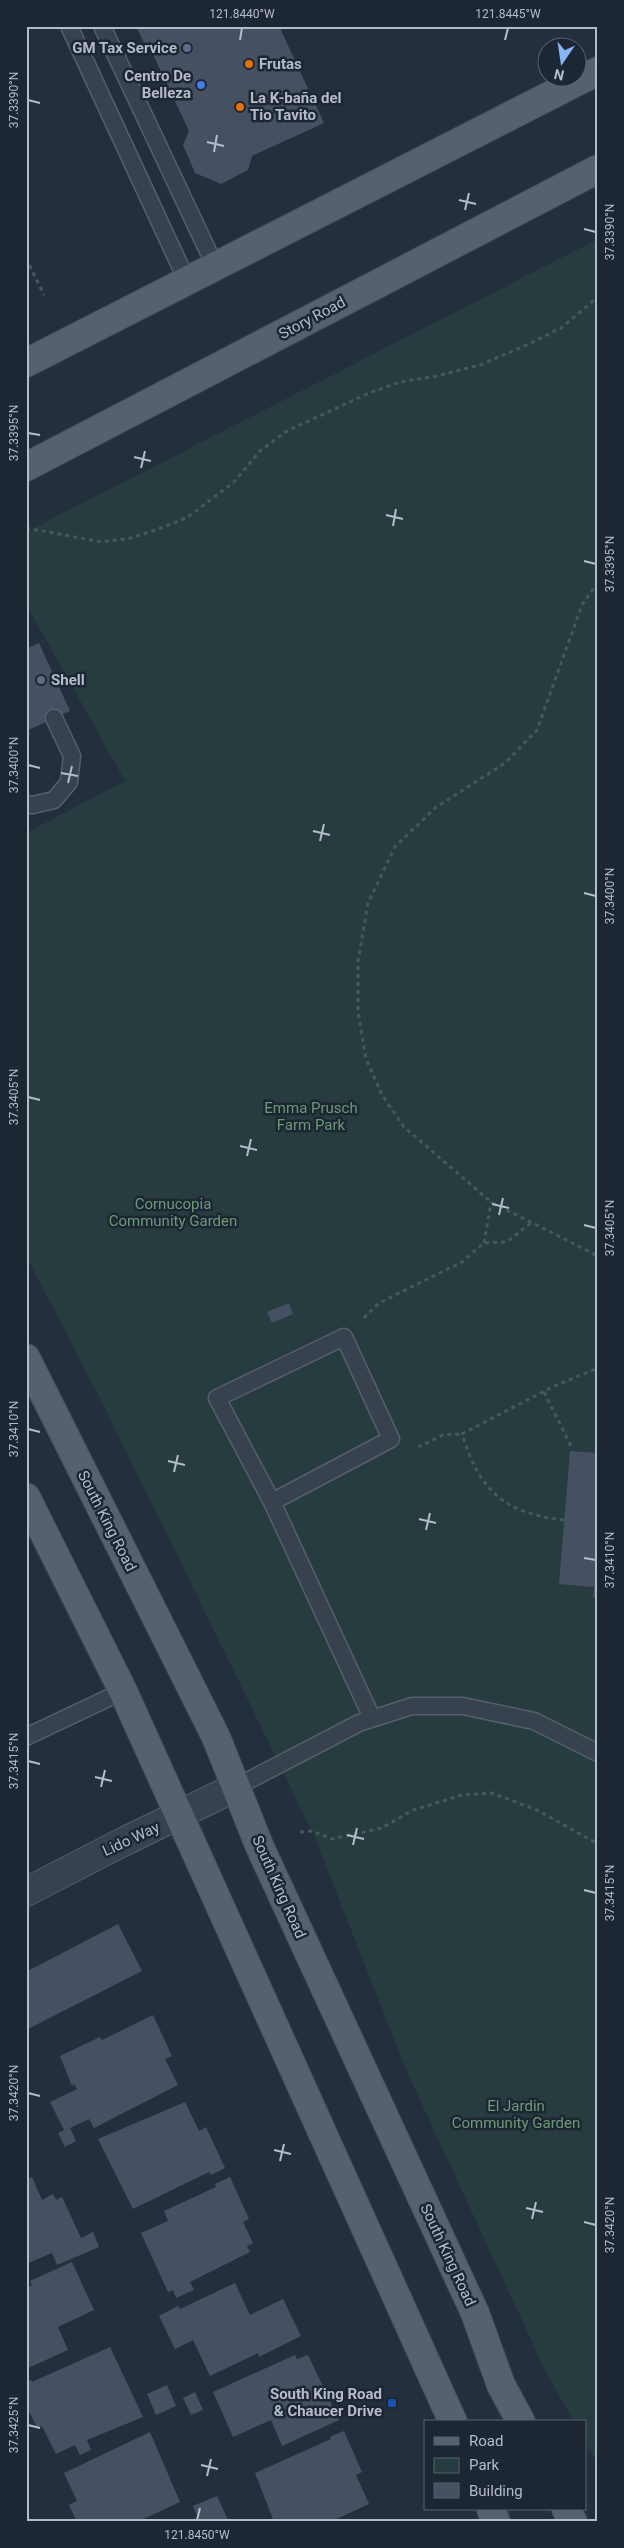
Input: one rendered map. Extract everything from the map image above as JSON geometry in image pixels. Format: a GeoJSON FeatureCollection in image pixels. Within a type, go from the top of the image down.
{"type":"FeatureCollection","features":[{"type":"Feature","properties":{"kind":"main road"},"geometry":{"type":"LineString","coordinates":[[26,363],[598,71]]}},
{"type":"Feature","properties":{"kind":"main road","name":"Story Road"},"geometry":{"type":"LineString","coordinates":[[26,467],[598,169]]}},
{"type":"Feature","properties":{"kind":"main road","name":"South King Road"},"geometry":{"type":"LineString","coordinates":[[26,1358],[216,1737],[259,1845],[475,2313],[501,2385],[520,2420]]}},
{"type":"Feature","properties":{"kind":"main road"},"geometry":{"type":"LineString","coordinates":[[26,1497],[122,1691],[452,2420]]}},
{"type":"Feature","properties":{"kind":"main road"},"geometry":{"type":"LineString","coordinates":[[490,2510],[496,2522]]}},
{"type":"Feature","properties":{"kind":"main road"},"geometry":{"type":"LineString","coordinates":[[567,2510],[573,2522]]}},
{"type":"Feature","properties":{"kind":"street","name":"Lido Way"},"geometry":{"type":"LineString","coordinates":[[27,1891],[121,1843],[179,1817],[236,1788]]}},
{"type":"Feature","properties":{"kind":"lane"},"geometry":{"type":"LineString","coordinates":[[69,26],[187,281]]}},
{"type":"Feature","properties":{"kind":"lane"},"geometry":{"type":"LineString","coordinates":[[102,26],[215,266]]}},
{"type":"Feature","properties":{"kind":"lane"},"geometry":{"type":"LineString","coordinates":[[26,804],[33,805],[54,800],[69,782],[72,756],[54,718]]}},
{"type":"Feature","properties":{"kind":"lane"},"geometry":{"type":"LineString","coordinates":[[272,1502],[391,1439],[344,1337],[217,1398],[272,1502],[372,1718]]}},
{"type":"Feature","properties":{"kind":"lane"},"geometry":{"type":"LineString","coordinates":[[26,1737],[122,1691]]}},
{"type":"Feature","properties":{"kind":"lane"},"geometry":{"type":"LineString","coordinates":[[236,1788],[359,1723],[412,1706],[463,1706],[534,1721],[598,1753]]}},
{"type":"Feature","properties":{"kind":"path"},"geometry":{"type":"LineString","coordinates":[[26,258],[44,296]]}},
{"type":"Feature","properties":{"kind":"path"},"geometry":{"type":"LineString","coordinates":[[26,528],[102,542],[131,538],[161,528],[188,517],[234,482],[260,451],[287,431],[369,392],[400,382],[437,376],[480,365],[529,344],[561,328],[598,297]]}},
{"type":"Feature","properties":{"kind":"path"},"geometry":{"type":"LineString","coordinates":[[598,582],[582,605],[538,730],[505,763],[436,808],[395,847],[368,903],[358,962],[358,1012],[366,1059],[382,1095],[404,1127],[491,1202],[598,1256]]}},
{"type":"Feature","properties":{"kind":"path"},"geometry":{"type":"LineString","coordinates":[[484,1243],[491,1202]]}},
{"type":"Feature","properties":{"kind":"path"},"geometry":{"type":"LineString","coordinates":[[344,1337],[379,1303],[462,1262],[484,1243],[507,1242],[532,1222]]}},
{"type":"Feature","properties":{"kind":"path"},"geometry":{"type":"LineString","coordinates":[[391,1439],[415,1449],[444,1435],[462,1434],[544,1392],[598,1368]]}},
{"type":"Feature","properties":{"kind":"path"},"geometry":{"type":"LineString","coordinates":[[544,1392],[571,1446]]}},
{"type":"Feature","properties":{"kind":"path"},"geometry":{"type":"LineString","coordinates":[[462,1434],[471,1462],[487,1487],[506,1503],[534,1517],[564,1520]]}},
{"type":"Feature","properties":{"kind":"path"},"geometry":{"type":"LineString","coordinates":[[300,1832],[312,1831],[332,1839],[382,1828],[413,1810],[462,1795],[492,1793],[537,1810],[598,1844]]}},
{"type":"Feature","properties":{"kind":"green space","name":"Emma Prusch Farm Park"},"geometry":{"type":"Polygon","coordinates":[[[598,239],[598,2464],[586,2444],[586,2420],[573,2420],[545,2370],[408,2074],[312,1831],[103,1404],[26,1256],[26,833],[125,781],[26,604],[26,532],[598,239]]]}},
{"type":"Feature","properties":{"kind":"building"},"geometry":{"type":"Polygon","coordinates":[[[136,26],[279,26],[324,123],[252,156],[248,170],[221,184],[195,173],[183,145],[189,131],[148,44],[145,45],[136,26]]]}},
{"type":"Feature","properties":{"kind":"building","name":"Shell"},"geometry":{"type":"Polygon","coordinates":[[[39,643],[70,711],[26,731],[26,649],[39,643]]]}},
{"type":"Feature","properties":{"kind":"building"},"geometry":{"type":"Polygon","coordinates":[[[289,1303],[293,1314],[272,1323],[267,1312],[289,1303]]]}},
{"type":"Feature","properties":{"kind":"building"},"geometry":{"type":"Polygon","coordinates":[[[570,1451],[598,1453],[598,1597],[593,1597],[594,1587],[559,1584],[570,1451]]]}},
{"type":"Feature","properties":{"kind":"building"},"geometry":{"type":"Polygon","coordinates":[[[118,1924],[142,1971],[26,2030],[26,1972],[118,1924]]]}},
{"type":"Feature","properties":{"kind":"building"},"geometry":{"type":"Polygon","coordinates":[[[153,2015],[172,2056],[165,2059],[178,2085],[94,2128],[89,2119],[70,2128],[76,2141],[65,2147],[58,2133],[64,2130],[50,2102],[77,2089],[74,2084],[72,2086],[60,2056],[100,2037],[102,2040],[153,2015]]]}},
{"type":"Feature","properties":{"kind":"building"},"geometry":{"type":"Polygon","coordinates":[[[185,2102],[199,2131],[206,2127],[225,2168],[211,2175],[209,2172],[133,2209],[98,2139],[185,2102]]]}},
{"type":"Feature","properties":{"kind":"building"},"geometry":{"type":"Polygon","coordinates":[[[32,2177],[42,2200],[53,2194],[56,2200],[62,2197],[81,2238],[93,2232],[99,2247],[57,2265],[52,2253],[26,2264],[26,2180],[32,2177]]]}},
{"type":"Feature","properties":{"kind":"building"},"geometry":{"type":"Polygon","coordinates":[[[230,2177],[249,2219],[243,2222],[253,2243],[247,2246],[250,2252],[190,2282],[194,2290],[176,2298],[173,2290],[168,2292],[141,2233],[168,2221],[164,2211],[216,2187],[215,2184],[230,2177]]]}},
{"type":"Feature","properties":{"kind":"building"},"geometry":{"type":"Polygon","coordinates":[[[72,2262],[94,2310],[58,2327],[68,2350],[26,2369],[26,2288],[32,2285],[30,2281],[72,2262]]]}},
{"type":"Feature","properties":{"kind":"building"},"geometry":{"type":"Polygon","coordinates":[[[235,2283],[250,2315],[283,2299],[301,2336],[259,2357],[258,2353],[210,2376],[193,2340],[175,2349],[159,2316],[178,2306],[180,2309],[235,2283]]]}},
{"type":"Feature","properties":{"kind":"building"},"geometry":{"type":"Polygon","coordinates":[[[110,2347],[143,2417],[87,2440],[91,2450],[80,2455],[75,2445],[56,2454],[42,2426],[37,2428],[26,2405],[26,2382],[31,2380],[32,2382],[110,2347]]]}},
{"type":"Feature","properties":{"kind":"building"},"geometry":{"type":"Polygon","coordinates":[[[295,2355],[297,2359],[308,2355],[339,2420],[282,2446],[271,2420],[233,2437],[213,2392],[295,2355]]]}},
{"type":"Feature","properties":{"kind":"building"},"geometry":{"type":"Polygon","coordinates":[[[167,2385],[176,2406],[156,2415],[147,2394],[167,2385]]]}},
{"type":"Feature","properties":{"kind":"building"},"geometry":{"type":"Polygon","coordinates":[[[195,2392],[203,2410],[191,2415],[183,2398],[195,2392]]]}},
{"type":"Feature","properties":{"kind":"building"},"geometry":{"type":"Polygon","coordinates":[[[344,2431],[362,2472],[356,2475],[369,2504],[330,2522],[274,2522],[255,2473],[331,2439],[330,2437],[344,2431]]]}},
{"type":"Feature","properties":{"kind":"building"},"geometry":{"type":"Polygon","coordinates":[[[150,2432],[180,2502],[137,2522],[77,2522],[69,2505],[77,2501],[64,2473],[150,2432]]]}},
{"type":"Feature","properties":{"kind":"building"},"geometry":{"type":"Polygon","coordinates":[[[217,2496],[229,2522],[200,2522],[193,2506],[217,2496]]]}},
{"type":"Feature","properties":{"kind":"place","name":"GM Tax Service"},"geometry":{"type":"Point","coordinates":[187,48]}},
{"type":"Feature","properties":{"kind":"place","name":"Frutas"},"geometry":{"type":"Point","coordinates":[249,64]}},
{"type":"Feature","properties":{"kind":"place","name":"Centro De Belleza"},"geometry":{"type":"Point","coordinates":[201,85]}},
{"type":"Feature","properties":{"kind":"place","name":"La K-baña del Tio Tavito"},"geometry":{"type":"Point","coordinates":[240,107]}},
{"type":"Feature","properties":{"kind":"place","name":"Shell"},"geometry":{"type":"Point","coordinates":[41,680]}},
{"type":"Feature","properties":{"kind":"place","name":"South King Road & Chaucer Drive"},"geometry":{"type":"Point","coordinates":[392,2403]}},
{"type":"Feature","properties":{"kind":"park label","name":"Cornucopia Community Garden"},"geometry":{"type":"Point","coordinates":[173,1212]}},
{"type":"Feature","properties":{"kind":"park label","name":"El Jardin Community Garden"},"geometry":{"type":"Point","coordinates":[516,2114]}}]}
